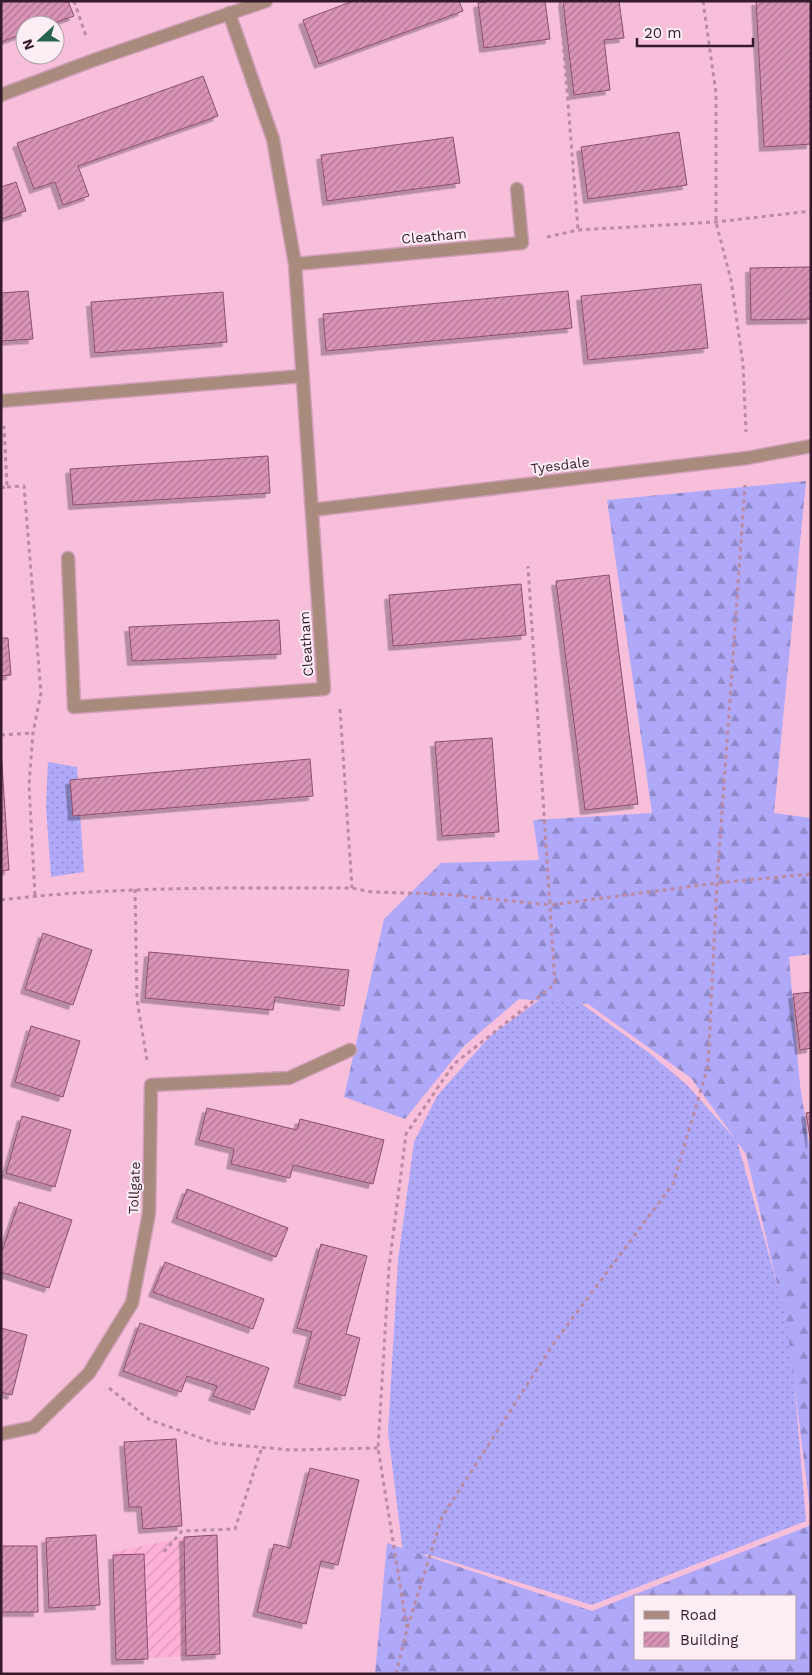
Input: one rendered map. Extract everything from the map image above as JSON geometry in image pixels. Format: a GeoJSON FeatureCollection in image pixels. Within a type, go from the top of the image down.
{"type":"FeatureCollection","features":[{"type":"Feature","properties":{"kind":"street"},"geometry":{"type":"LineString","coordinates":[[1,95],[94,60],[266,1]]}},
{"type":"Feature","properties":{"kind":"street","name":"Cleatham"},"geometry":{"type":"LineString","coordinates":[[68,558],[74,707],[324,689],[295,264],[274,139],[229,13]]}},
{"type":"Feature","properties":{"kind":"street"},"geometry":{"type":"LineString","coordinates":[[517,189],[522,243]]}},
{"type":"Feature","properties":{"kind":"street","name":"Cleatham"},"geometry":{"type":"LineString","coordinates":[[295,264],[522,243]]}},
{"type":"Feature","properties":{"kind":"street"},"geometry":{"type":"LineString","coordinates":[[2,401],[302,376]]}},
{"type":"Feature","properties":{"kind":"street","name":"Tyesdale"},"geometry":{"type":"LineString","coordinates":[[312,510],[747,458],[811,446]]}},
{"type":"Feature","properties":{"kind":"street"},"geometry":{"type":"LineString","coordinates":[[151,1085],[289,1078],[350,1050]]}},
{"type":"Feature","properties":{"kind":"street","name":"Tollgate"},"geometry":{"type":"LineString","coordinates":[[1,1434],[34,1427],[89,1373],[132,1302],[149,1213],[151,1085]]}},
{"type":"Feature","properties":{"kind":"path"},"geometry":{"type":"LineString","coordinates":[[74,1],[94,60]]}},
{"type":"Feature","properties":{"kind":"path"},"geometry":{"type":"LineString","coordinates":[[560,1],[578,230]]}},
{"type":"Feature","properties":{"kind":"path"},"geometry":{"type":"LineString","coordinates":[[396,1674],[407,1629],[442,1517],[554,1343],[673,1184],[708,1066],[717,883],[747,458],[742,364],[731,280],[716,222],[716,92],[703,1]]}},
{"type":"Feature","properties":{"kind":"path"},"geometry":{"type":"LineString","coordinates":[[522,243],[578,230],[716,222],[811,211]]}},
{"type":"Feature","properties":{"kind":"path"},"geometry":{"type":"LineString","coordinates":[[2,401],[7,487]]}},
{"type":"Feature","properties":{"kind":"path"},"geometry":{"type":"LineString","coordinates":[[1,488],[24,486],[40,693],[33,732],[29,785],[34,896]]}},
{"type":"Feature","properties":{"kind":"path"},"geometry":{"type":"LineString","coordinates":[[407,1629],[378,1448],[389,1267],[406,1134],[454,1064],[555,984],[528,566]]}},
{"type":"Feature","properties":{"kind":"path"},"geometry":{"type":"LineString","coordinates":[[324,689],[340,709],[352,888]]}},
{"type":"Feature","properties":{"kind":"path"},"geometry":{"type":"LineString","coordinates":[[1,735],[33,732]]}},
{"type":"Feature","properties":{"kind":"path"},"geometry":{"type":"LineString","coordinates":[[1,900],[135,889],[352,888],[372,892],[443,894],[550,905],[717,883],[811,874]]}},
{"type":"Feature","properties":{"kind":"path"},"geometry":{"type":"LineString","coordinates":[[135,889],[137,1000],[151,1085]]}},
{"type":"Feature","properties":{"kind":"path"},"geometry":{"type":"LineString","coordinates":[[89,1373],[150,1420],[215,1442],[290,1450],[378,1448]]}},
{"type":"Feature","properties":{"kind":"path"},"geometry":{"type":"LineString","coordinates":[[164,1552],[182,1531],[235,1529],[262,1447]]}},
{"type":"Feature","properties":{"kind":"shaded area"},"geometry":{"type":"Polygon","coordinates":[[[217,1535],[220,1654],[116,1660],[113,1552],[186,1537],[217,1535]]]}},
{"type":"Feature","properties":{"kind":"green space"},"geometry":{"type":"Polygon","coordinates":[[[806,481],[774,813],[811,818],[811,954],[789,957],[800,1085],[811,1156],[811,1517],[787,1325],[746,1154],[691,1078],[588,1004],[519,999],[464,1046],[405,1119],[344,1097],[384,919],[441,863],[539,860],[533,820],[652,813],[607,500],[806,481]]]}},
{"type":"Feature","properties":{"kind":"green space"},"geometry":{"type":"Polygon","coordinates":[[[48,762],[77,767],[84,872],[51,877],[46,807],[48,762]]]}},
{"type":"Feature","properties":{"kind":"green space"},"geometry":{"type":"Polygon","coordinates":[[[542,998],[579,1002],[648,1052],[687,1085],[737,1141],[790,1330],[806,1521],[592,1605],[430,1555],[403,1553],[388,1432],[398,1260],[414,1142],[437,1096],[490,1036],[542,998]]]}},
{"type":"Feature","properties":{"kind":"green space"},"geometry":{"type":"Polygon","coordinates":[[[811,1525],[811,1674],[375,1674],[387,1543],[592,1611],[811,1525]]]}},
{"type":"Feature","properties":{"kind":"building"},"geometry":{"type":"Polygon","coordinates":[[[1,1],[68,1],[74,16],[65,19],[65,15],[15,15],[15,37],[1,42],[1,1]]]}},
{"type":"Feature","properties":{"kind":"building"},"geometry":{"type":"Polygon","coordinates":[[[353,1],[459,1],[463,11],[319,64],[303,20],[353,1]]]}},
{"type":"Feature","properties":{"kind":"building"},"geometry":{"type":"Polygon","coordinates":[[[492,1],[545,1],[550,39],[484,48],[478,3],[492,1]]]}},
{"type":"Feature","properties":{"kind":"building"},"geometry":{"type":"Polygon","coordinates":[[[563,1],[619,1],[624,38],[604,40],[610,90],[574,95],[563,1]]]}},
{"type":"Feature","properties":{"kind":"building"},"geometry":{"type":"Polygon","coordinates":[[[756,1],[811,1],[811,144],[764,147],[756,1]]]}},
{"type":"Feature","properties":{"kind":"building"},"geometry":{"type":"Polygon","coordinates":[[[203,76],[218,116],[78,166],[89,196],[63,205],[55,182],[34,189],[17,143],[203,76]]]}},
{"type":"Feature","properties":{"kind":"building"},"geometry":{"type":"Polygon","coordinates":[[[679,132],[687,185],[588,199],[581,147],[679,132]]]}},
{"type":"Feature","properties":{"kind":"building"},"geometry":{"type":"Polygon","coordinates":[[[453,137],[460,183],[327,201],[321,155],[453,137]]]}},
{"type":"Feature","properties":{"kind":"building"},"geometry":{"type":"Polygon","coordinates":[[[16,182],[26,211],[1,219],[1,187],[16,182]]]}},
{"type":"Feature","properties":{"kind":"building"},"geometry":{"type":"Polygon","coordinates":[[[811,267],[811,319],[751,320],[750,268],[811,267]]]}},
{"type":"Feature","properties":{"kind":"building"},"geometry":{"type":"Polygon","coordinates":[[[701,284],[708,348],[588,360],[581,296],[701,284]]]}},
{"type":"Feature","properties":{"kind":"building"},"geometry":{"type":"Polygon","coordinates":[[[28,291],[33,339],[1,341],[1,293],[28,291]]]}},
{"type":"Feature","properties":{"kind":"building"},"geometry":{"type":"Polygon","coordinates":[[[568,291],[572,328],[326,351],[323,314],[568,291]]]}},
{"type":"Feature","properties":{"kind":"building"},"geometry":{"type":"Polygon","coordinates":[[[223,292],[227,342],[95,353],[91,302],[223,292]]]}},
{"type":"Feature","properties":{"kind":"building"},"geometry":{"type":"Polygon","coordinates":[[[268,456],[270,493],[73,505],[70,469],[268,456]]]}},
{"type":"Feature","properties":{"kind":"building"},"geometry":{"type":"Polygon","coordinates":[[[609,575],[638,804],[585,810],[556,581],[609,575]]]}},
{"type":"Feature","properties":{"kind":"building"},"geometry":{"type":"Polygon","coordinates":[[[521,584],[526,635],[393,646],[389,595],[521,584]]]}},
{"type":"Feature","properties":{"kind":"building"},"geometry":{"type":"Polygon","coordinates":[[[279,620],[281,654],[132,661],[129,627],[279,620]]]}},
{"type":"Feature","properties":{"kind":"building"},"geometry":{"type":"Polygon","coordinates":[[[1,638],[8,638],[11,675],[1,676],[1,638]]]}},
{"type":"Feature","properties":{"kind":"building"},"geometry":{"type":"Polygon","coordinates":[[[492,738],[499,832],[442,836],[435,742],[492,738]]]}},
{"type":"Feature","properties":{"kind":"building"},"geometry":{"type":"Polygon","coordinates":[[[1,750],[9,870],[1,871],[1,750]]]}},
{"type":"Feature","properties":{"kind":"building"},"geometry":{"type":"Polygon","coordinates":[[[310,759],[313,796],[73,816],[70,780],[310,759]]]}},
{"type":"Feature","properties":{"kind":"building"},"geometry":{"type":"Polygon","coordinates":[[[43,933],[92,950],[73,1005],[25,989],[43,933]]]}},
{"type":"Feature","properties":{"kind":"building"},"geometry":{"type":"Polygon","coordinates":[[[149,952],[349,970],[344,1006],[275,997],[273,1010],[145,998],[149,952]]]}},
{"type":"Feature","properties":{"kind":"building"},"geometry":{"type":"Polygon","coordinates":[[[811,992],[811,1048],[800,1050],[793,994],[811,992]]]}},
{"type":"Feature","properties":{"kind":"building"},"geometry":{"type":"Polygon","coordinates":[[[31,1026],[80,1041],[63,1097],[15,1082],[31,1026]]]}},
{"type":"Feature","properties":{"kind":"building"},"geometry":{"type":"Polygon","coordinates":[[[207,1108],[297,1130],[300,1119],[384,1140],[373,1184],[293,1165],[290,1178],[231,1164],[234,1149],[199,1140],[207,1108]]]}},
{"type":"Feature","properties":{"kind":"building"},"geometry":{"type":"Polygon","coordinates":[[[811,1112],[811,1144],[806,1113],[811,1112]]]}},
{"type":"Feature","properties":{"kind":"building"},"geometry":{"type":"Polygon","coordinates":[[[22,1116],[71,1130],[55,1187],[6,1173],[22,1116]]]}},
{"type":"Feature","properties":{"kind":"building"},"geometry":{"type":"Polygon","coordinates":[[[187,1189],[288,1228],[276,1257],[176,1218],[187,1189]]]}},
{"type":"Feature","properties":{"kind":"building"},"geometry":{"type":"Polygon","coordinates":[[[19,1202],[72,1220],[49,1288],[1,1272],[1,1254],[19,1202]]]}},
{"type":"Feature","properties":{"kind":"building"},"geometry":{"type":"Polygon","coordinates":[[[321,1244],[367,1256],[346,1334],[360,1338],[345,1396],[298,1383],[312,1332],[297,1328],[321,1244]]]}},
{"type":"Feature","properties":{"kind":"building"},"geometry":{"type":"Polygon","coordinates":[[[165,1262],[264,1299],[253,1329],[153,1292],[165,1262]]]}},
{"type":"Feature","properties":{"kind":"building"},"geometry":{"type":"Polygon","coordinates":[[[140,1323],[269,1368],[254,1410],[213,1396],[217,1386],[187,1376],[181,1392],[123,1371],[140,1323]]]}},
{"type":"Feature","properties":{"kind":"building"},"geometry":{"type":"Polygon","coordinates":[[[1,1328],[27,1335],[12,1395],[1,1392],[1,1328]]]}},
{"type":"Feature","properties":{"kind":"building"},"geometry":{"type":"Polygon","coordinates":[[[176,1439],[182,1526],[143,1529],[141,1507],[129,1507],[124,1442],[176,1439]]]}},
{"type":"Feature","properties":{"kind":"building"},"geometry":{"type":"Polygon","coordinates":[[[310,1468],[359,1480],[338,1565],[321,1561],[306,1624],[257,1612],[274,1544],[290,1548],[310,1468]]]}},
{"type":"Feature","properties":{"kind":"building"},"geometry":{"type":"Polygon","coordinates":[[[96,1535],[100,1605],[49,1608],[46,1538],[96,1535]]]}},
{"type":"Feature","properties":{"kind":"building"},"geometry":{"type":"Polygon","coordinates":[[[217,1535],[220,1654],[186,1656],[184,1537],[217,1535]]]}},
{"type":"Feature","properties":{"kind":"building"},"geometry":{"type":"Polygon","coordinates":[[[1,1546],[37,1546],[38,1612],[1,1612],[1,1546]]]}},
{"type":"Feature","properties":{"kind":"building"},"geometry":{"type":"Polygon","coordinates":[[[144,1554],[148,1659],[116,1660],[113,1555],[144,1554]]]}}]}
